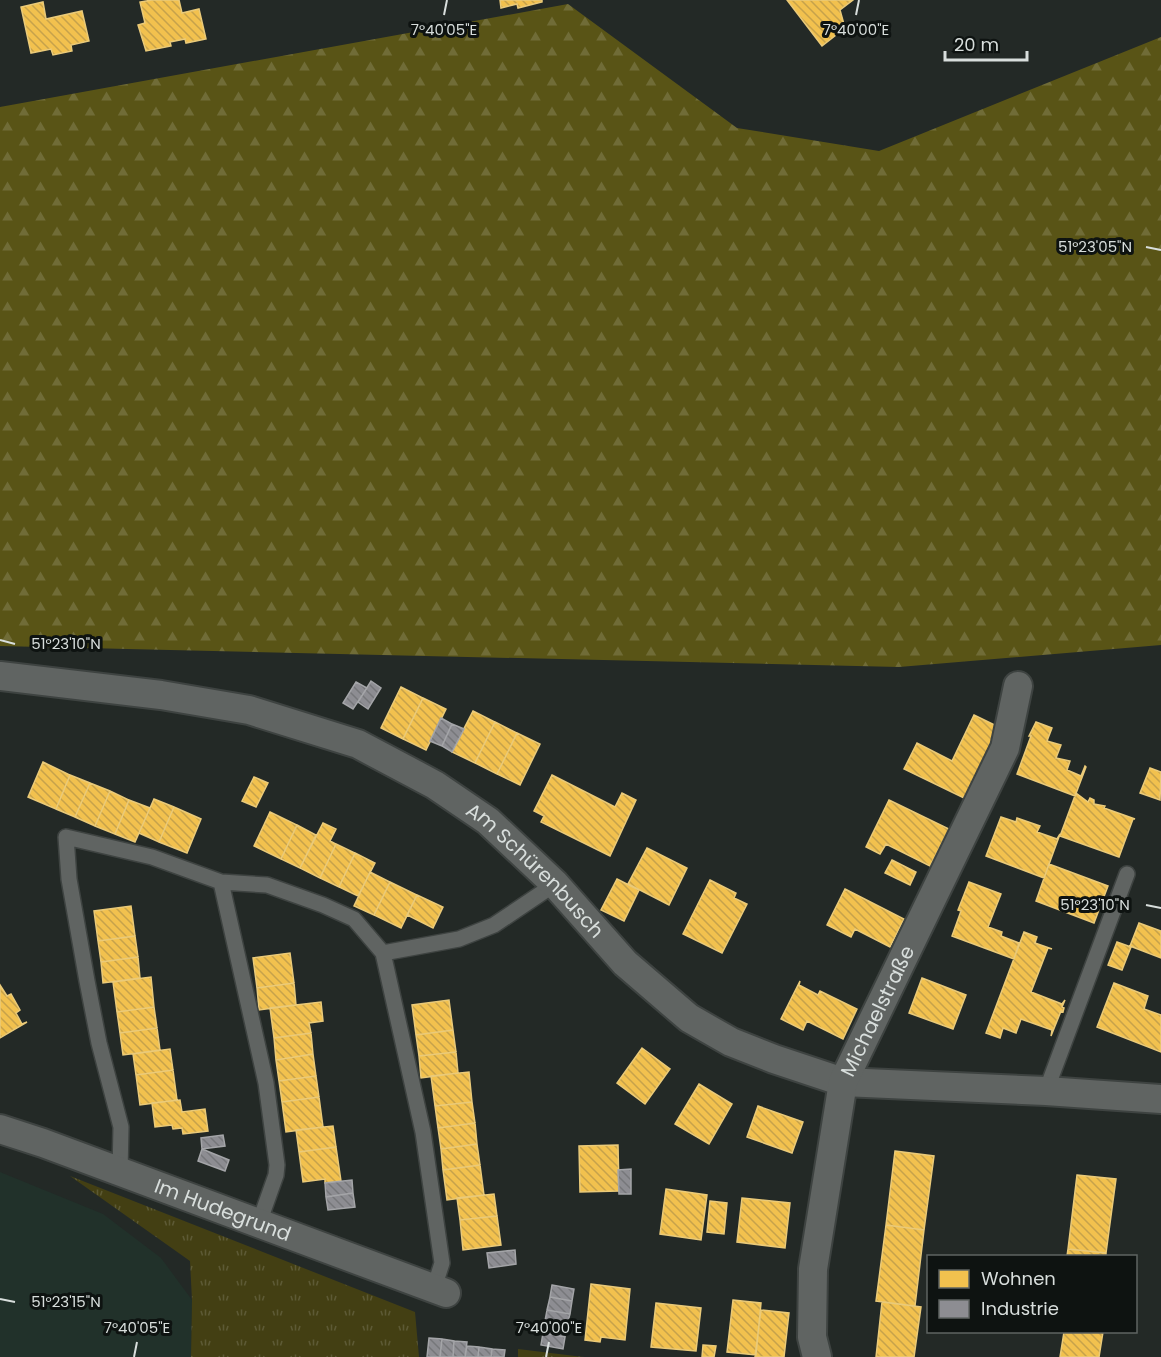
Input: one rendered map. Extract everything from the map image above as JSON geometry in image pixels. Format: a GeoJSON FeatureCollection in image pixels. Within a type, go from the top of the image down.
{"type":"FeatureCollection","features":[{"type":"Feature","properties":{"kind":"street","name":"Am Schürenbusch"},"geometry":{"type":"LineString","coordinates":[[0,676],[161,695],[249,710],[357,744],[435,785],[488,821],[555,884],[625,963],[689,1018],[731,1042],[774,1059],[843,1082],[1046,1091],[1161,1099]]}},
{"type":"Feature","properties":{"kind":"street","name":"Michaelstraße"},"geometry":{"type":"LineString","coordinates":[[817,1357],[812,1337],[813,1269],[843,1082],[1005,748],[1018,686]]}},
{"type":"Feature","properties":{"kind":"street","name":"Im Hudegrund"},"geometry":{"type":"LineString","coordinates":[[0,1129],[440,1291]]}},
{"type":"Feature","properties":{"kind":"lane"},"geometry":{"type":"LineString","coordinates":[[120,1172],[121,1127],[99,1043],[87,981],[69,879],[66,837],[153,857],[221,882],[267,885],[354,919],[383,953],[423,1132],[442,1263],[440,1291]]}},
{"type":"Feature","properties":{"kind":"lane"},"geometry":{"type":"LineString","coordinates":[[1046,1091],[1127,874]]}},
{"type":"Feature","properties":{"kind":"lane"},"geometry":{"type":"LineString","coordinates":[[221,882],[266,1083],[277,1165],[276,1175],[259,1223]]}},
{"type":"Feature","properties":{"kind":"lane"},"geometry":{"type":"LineString","coordinates":[[383,953],[459,939],[494,925],[555,884]]}},
{"type":"Feature","properties":{"kind":"shaded area"},"geometry":{"type":"Polygon","coordinates":[[[0,1172],[103,1214],[161,1258],[192,1300],[191,1357],[0,1357],[0,1172]]]}},
{"type":"Feature","properties":{"kind":"green space"},"geometry":{"type":"Polygon","coordinates":[[[568,4],[737,128],[879,151],[1161,37],[1161,645],[899,667],[0,646],[0,107],[568,4]]]}},
{"type":"Feature","properties":{"kind":"green space"},"geometry":{"type":"Polygon","coordinates":[[[70,1176],[415,1312],[419,1357],[191,1357],[190,1261],[70,1176]]]}},
{"type":"Feature","properties":{"kind":"green space"},"geometry":{"type":"Polygon","coordinates":[[[518,1349],[575,1356],[584,1357],[518,1357],[518,1349]]]}},
{"type":"Feature","properties":{"kind":"building: Wohnen"},"geometry":{"type":"Polygon","coordinates":[[[179,0],[182,13],[199,9],[206,39],[186,43],[185,39],[170,42],[171,46],[146,51],[138,25],[145,23],[140,2],[179,0]]]}},
{"type":"Feature","properties":{"kind":"building: Wohnen"},"geometry":{"type":"Polygon","coordinates":[[[500,0],[542,0],[542,2],[518,8],[517,4],[501,8],[500,0]]]}},
{"type":"Feature","properties":{"kind":"building: Wohnen"},"geometry":{"type":"Polygon","coordinates":[[[787,0],[853,0],[840,10],[845,28],[822,46],[787,0]]]}},
{"type":"Feature","properties":{"kind":"building: Wohnen"},"geometry":{"type":"Polygon","coordinates":[[[43,2],[46,19],[82,11],[89,41],[71,45],[72,51],[53,55],[51,49],[31,53],[21,7],[43,2]]]}},
{"type":"Feature","properties":{"kind":"building: Wohnen"},"geometry":{"type":"Polygon","coordinates":[[[401,687],[423,698],[403,739],[381,728],[401,687]]]}},
{"type":"Feature","properties":{"kind":"building: Wohnen"},"geometry":{"type":"Polygon","coordinates":[[[423,698],[446,709],[426,750],[403,739],[423,698]]]}},
{"type":"Feature","properties":{"kind":"building: Wohnen"},"geometry":{"type":"Polygon","coordinates":[[[473,711],[495,722],[475,763],[452,752],[473,711]]]}},
{"type":"Feature","properties":{"kind":"building: Wohnen"},"geometry":{"type":"Polygon","coordinates":[[[974,715],[1001,728],[964,798],[904,769],[917,743],[952,761],[974,715]]]}},
{"type":"Feature","properties":{"kind":"building: Wohnen"},"geometry":{"type":"Polygon","coordinates":[[[495,722],[517,733],[497,774],[475,763],[495,722]]]}},
{"type":"Feature","properties":{"kind":"building: Wohnen"},"geometry":{"type":"Polygon","coordinates":[[[1036,722],[1052,728],[1047,741],[1061,745],[1056,758],[1070,761],[1067,770],[1081,776],[1086,767],[1075,796],[1017,774],[1036,722]]]}},
{"type":"Feature","properties":{"kind":"building: Wohnen"},"geometry":{"type":"Polygon","coordinates":[[[517,733],[540,744],[520,785],[497,774],[517,733]]]}},
{"type":"Feature","properties":{"kind":"building: Wohnen"},"geometry":{"type":"Polygon","coordinates":[[[43,762],[70,775],[56,809],[28,797],[43,762]]]}},
{"type":"Feature","properties":{"kind":"building: Wohnen"},"geometry":{"type":"Polygon","coordinates":[[[1150,768],[1161,772],[1160,800],[1140,793],[1150,768]]]}},
{"type":"Feature","properties":{"kind":"building: Wohnen"},"geometry":{"type":"Polygon","coordinates":[[[70,775],[90,783],[75,817],[56,809],[70,775]]]}},
{"type":"Feature","properties":{"kind":"building: Wohnen"},"geometry":{"type":"Polygon","coordinates":[[[552,775],[615,807],[622,793],[636,800],[610,856],[541,822],[544,816],[534,811],[552,775]]]}},
{"type":"Feature","properties":{"kind":"building: Wohnen"},"geometry":{"type":"Polygon","coordinates":[[[254,777],[268,783],[256,807],[242,801],[254,777]]]}},
{"type":"Feature","properties":{"kind":"building: Wohnen"},"geometry":{"type":"Polygon","coordinates":[[[90,783],[110,791],[95,826],[75,817],[90,783]]]}},
{"type":"Feature","properties":{"kind":"building: Wohnen"},"geometry":{"type":"Polygon","coordinates":[[[110,791],[129,800],[115,834],[95,826],[110,791]]]}},
{"type":"Feature","properties":{"kind":"building: Wohnen"},"geometry":{"type":"Polygon","coordinates":[[[1076,793],[1088,802],[1090,798],[1094,800],[1094,804],[1105,806],[1104,808],[1135,819],[1133,819],[1119,857],[1060,836],[1076,793]]]}},
{"type":"Feature","properties":{"kind":"building: Wohnen"},"geometry":{"type":"Polygon","coordinates":[[[154,799],[174,807],[159,842],[139,833],[154,799]]]}},
{"type":"Feature","properties":{"kind":"building: Wohnen"},"geometry":{"type":"Polygon","coordinates":[[[129,800],[150,808],[135,842],[115,834],[129,800]]]}},
{"type":"Feature","properties":{"kind":"building: Wohnen"},"geometry":{"type":"Polygon","coordinates":[[[889,800],[949,829],[930,866],[886,844],[880,854],[866,847],[889,800]]]}},
{"type":"Feature","properties":{"kind":"building: Wohnen"},"geometry":{"type":"Polygon","coordinates":[[[174,807],[201,819],[187,853],[159,842],[174,807]]]}},
{"type":"Feature","properties":{"kind":"building: Wohnen"},"geometry":{"type":"Polygon","coordinates":[[[270,812],[297,825],[281,859],[254,846],[270,812]]]}},
{"type":"Feature","properties":{"kind":"building: Wohnen"},"geometry":{"type":"Polygon","coordinates":[[[1001,817],[1016,822],[1017,818],[1040,826],[1037,832],[1057,839],[1060,834],[1044,878],[986,856],[1001,817]]]}},
{"type":"Feature","properties":{"kind":"building: Wohnen"},"geometry":{"type":"Polygon","coordinates":[[[323,823],[336,829],[330,841],[336,844],[320,878],[300,868],[323,823]]]}},
{"type":"Feature","properties":{"kind":"building: Wohnen"},"geometry":{"type":"Polygon","coordinates":[[[297,825],[316,835],[300,868],[281,859],[297,825]]]}},
{"type":"Feature","properties":{"kind":"building: Wohnen"},"geometry":{"type":"Polygon","coordinates":[[[336,844],[355,853],[339,887],[320,878],[336,844]]]}},
{"type":"Feature","properties":{"kind":"building: Wohnen"},"geometry":{"type":"Polygon","coordinates":[[[647,848],[687,868],[669,905],[628,884],[647,848]]]}},
{"type":"Feature","properties":{"kind":"building: Wohnen"},"geometry":{"type":"Polygon","coordinates":[[[355,853],[375,863],[358,896],[339,887],[355,853]]]}},
{"type":"Feature","properties":{"kind":"building: Wohnen"},"geometry":{"type":"Polygon","coordinates":[[[892,860],[916,872],[910,885],[885,873],[892,860]]]}},
{"type":"Feature","properties":{"kind":"building: Wohnen"},"geometry":{"type":"Polygon","coordinates":[[[1049,864],[1108,886],[1094,923],[1036,901],[1049,864]]]}},
{"type":"Feature","properties":{"kind":"building: Wohnen"},"geometry":{"type":"Polygon","coordinates":[[[370,872],[390,882],[374,915],[354,906],[370,872]]]}},
{"type":"Feature","properties":{"kind":"building: Wohnen"},"geometry":{"type":"Polygon","coordinates":[[[617,879],[639,890],[624,921],[601,910],[617,879]]]}},
{"type":"Feature","properties":{"kind":"building: Wohnen"},"geometry":{"type":"Polygon","coordinates":[[[710,880],[736,893],[734,898],[747,904],[722,953],[683,934],[710,880]]]}},
{"type":"Feature","properties":{"kind":"building: Wohnen"},"geometry":{"type":"Polygon","coordinates":[[[390,882],[417,895],[401,928],[374,915],[390,882]]]}},
{"type":"Feature","properties":{"kind":"building: Wohnen"},"geometry":{"type":"Polygon","coordinates":[[[969,882],[1001,894],[988,927],[1002,932],[1001,936],[1019,943],[1014,959],[952,936],[961,911],[958,910],[969,882]]]}},
{"type":"Feature","properties":{"kind":"building: Wohnen"},"geometry":{"type":"Polygon","coordinates":[[[845,889],[904,919],[890,947],[855,929],[851,937],[827,925],[845,889]]]}},
{"type":"Feature","properties":{"kind":"building: Wohnen"},"geometry":{"type":"Polygon","coordinates":[[[417,895],[443,907],[433,928],[407,915],[417,895]]]}},
{"type":"Feature","properties":{"kind":"building: Wohnen"},"geometry":{"type":"Polygon","coordinates":[[[131,906],[135,936],[98,941],[94,911],[131,906]]]}},
{"type":"Feature","properties":{"kind":"building: Wohnen"},"geometry":{"type":"Polygon","coordinates":[[[1139,923],[1161,931],[1161,958],[1130,946],[1139,923]]]}},
{"type":"Feature","properties":{"kind":"building: Wohnen"},"geometry":{"type":"Polygon","coordinates":[[[1024,932],[1037,937],[1035,943],[1052,949],[1048,948],[1031,992],[1062,1004],[1065,1000],[1062,1007],[1064,1008],[1051,1036],[1052,1030],[1021,1019],[1016,1033],[1003,1028],[1000,1038],[986,1033],[1024,932]]]}},
{"type":"Feature","properties":{"kind":"building: Wohnen"},"geometry":{"type":"Polygon","coordinates":[[[135,936],[138,957],[101,962],[98,941],[135,936]]]}},
{"type":"Feature","properties":{"kind":"building: Wohnen"},"geometry":{"type":"Polygon","coordinates":[[[1117,942],[1131,947],[1122,970],[1108,965],[1117,942]]]}},
{"type":"Feature","properties":{"kind":"building: Wohnen"},"geometry":{"type":"Polygon","coordinates":[[[290,953],[294,983],[257,988],[253,958],[290,953]]]}},
{"type":"Feature","properties":{"kind":"building: Wohnen"},"geometry":{"type":"Polygon","coordinates":[[[138,957],[140,978],[103,983],[101,962],[138,957]]]}},
{"type":"Feature","properties":{"kind":"building: Wohnen"},"geometry":{"type":"Polygon","coordinates":[[[151,977],[154,1007],[117,1012],[113,982],[151,977]]]}},
{"type":"Feature","properties":{"kind":"building: Wohnen"},"geometry":{"type":"Polygon","coordinates":[[[922,978],[966,995],[953,1029],[909,1013],[922,978]]]}},
{"type":"Feature","properties":{"kind":"building: Wohnen"},"geometry":{"type":"Polygon","coordinates":[[[800,981],[799,985],[818,995],[820,991],[857,1009],[843,1039],[807,1021],[803,1030],[781,1019],[800,981]]]}},
{"type":"Feature","properties":{"kind":"building: Wohnen"},"geometry":{"type":"Polygon","coordinates":[[[294,983],[296,1005],[259,1010],[257,988],[294,983]]]}},
{"type":"Feature","properties":{"kind":"building: Wohnen"},"geometry":{"type":"Polygon","coordinates":[[[1114,983],[1148,996],[1144,1009],[1161,1015],[1161,1052],[1097,1027],[1114,983]]]}},
{"type":"Feature","properties":{"kind":"building: Wohnen"},"geometry":{"type":"Polygon","coordinates":[[[0,985],[7,996],[11,994],[20,1010],[16,1013],[22,1024],[27,1022],[0,1038],[0,985]]]}},
{"type":"Feature","properties":{"kind":"building: Wohnen"},"geometry":{"type":"Polygon","coordinates":[[[449,1000],[453,1030],[416,1035],[412,1005],[449,1000]]]}},
{"type":"Feature","properties":{"kind":"building: Wohnen"},"geometry":{"type":"Polygon","coordinates":[[[321,1002],[323,1021],[309,1023],[311,1033],[274,1038],[270,1008],[321,1002]]]}},
{"type":"Feature","properties":{"kind":"building: Wohnen"},"geometry":{"type":"Polygon","coordinates":[[[154,1007],[157,1028],[120,1033],[117,1012],[154,1007]]]}},
{"type":"Feature","properties":{"kind":"building: Wohnen"},"geometry":{"type":"Polygon","coordinates":[[[157,1028],[160,1050],[123,1055],[120,1033],[157,1028]]]}},
{"type":"Feature","properties":{"kind":"building: Wohnen"},"geometry":{"type":"Polygon","coordinates":[[[453,1030],[456,1052],[419,1056],[416,1035],[453,1030]]]}},
{"type":"Feature","properties":{"kind":"building: Wohnen"},"geometry":{"type":"Polygon","coordinates":[[[311,1033],[313,1054],[276,1060],[274,1038],[311,1033]]]}},
{"type":"Feature","properties":{"kind":"building: Wohnen"},"geometry":{"type":"Polygon","coordinates":[[[642,1048],[670,1069],[645,1104],[617,1083],[642,1048]]]}},
{"type":"Feature","properties":{"kind":"building: Wohnen"},"geometry":{"type":"Polygon","coordinates":[[[170,1049],[173,1070],[136,1075],[133,1054],[170,1049]]]}},
{"type":"Feature","properties":{"kind":"building: Wohnen"},"geometry":{"type":"Polygon","coordinates":[[[456,1052],[458,1073],[421,1078],[419,1056],[456,1052]]]}},
{"type":"Feature","properties":{"kind":"building: Wohnen"},"geometry":{"type":"Polygon","coordinates":[[[313,1054],[316,1076],[279,1081],[276,1060],[313,1054]]]}},
{"type":"Feature","properties":{"kind":"building: Wohnen"},"geometry":{"type":"Polygon","coordinates":[[[173,1070],[177,1100],[140,1105],[136,1075],[173,1070]]]}},
{"type":"Feature","properties":{"kind":"building: Wohnen"},"geometry":{"type":"Polygon","coordinates":[[[469,1072],[472,1102],[435,1106],[431,1076],[469,1072]]]}},
{"type":"Feature","properties":{"kind":"building: Wohnen"},"geometry":{"type":"Polygon","coordinates":[[[316,1076],[319,1097],[282,1102],[279,1081],[316,1076]]]}},
{"type":"Feature","properties":{"kind":"building: Wohnen"},"geometry":{"type":"Polygon","coordinates":[[[699,1084],[732,1104],[709,1144],[675,1124],[699,1084]]]}},
{"type":"Feature","properties":{"kind":"building: Wohnen"},"geometry":{"type":"Polygon","coordinates":[[[319,1097],[323,1127],[286,1132],[282,1102],[319,1097]]]}},
{"type":"Feature","properties":{"kind":"building: Wohnen"},"geometry":{"type":"Polygon","coordinates":[[[180,1100],[182,1112],[205,1109],[208,1131],[183,1134],[182,1128],[173,1129],[172,1125],[155,1127],[152,1103],[180,1100]]]}},
{"type":"Feature","properties":{"kind":"building: Wohnen"},"geometry":{"type":"Polygon","coordinates":[[[472,1102],[475,1123],[438,1128],[435,1106],[472,1102]]]}},
{"type":"Feature","properties":{"kind":"building: Wohnen"},"geometry":{"type":"Polygon","coordinates":[[[758,1106],[803,1122],[792,1153],[747,1137],[758,1106]]]}},
{"type":"Feature","properties":{"kind":"building: Wohnen"},"geometry":{"type":"Polygon","coordinates":[[[475,1123],[477,1144],[441,1149],[438,1128],[475,1123]]]}},
{"type":"Feature","properties":{"kind":"building: Wohnen"},"geometry":{"type":"Polygon","coordinates":[[[333,1126],[336,1147],[299,1152],[296,1130],[333,1126]]]}},
{"type":"Feature","properties":{"kind":"building: Wohnen"},"geometry":{"type":"Polygon","coordinates":[[[477,1144],[480,1165],[443,1170],[441,1149],[477,1144]]]}},
{"type":"Feature","properties":{"kind":"building: Wohnen"},"geometry":{"type":"Polygon","coordinates":[[[618,1145],[619,1191],[580,1192],[579,1146],[618,1145]]]}},
{"type":"Feature","properties":{"kind":"building: Wohnen"},"geometry":{"type":"Polygon","coordinates":[[[336,1147],[341,1181],[325,1183],[325,1179],[303,1182],[299,1152],[336,1147]]]}},
{"type":"Feature","properties":{"kind":"building: Wohnen"},"geometry":{"type":"Polygon","coordinates":[[[895,1151],[934,1156],[924,1230],[886,1225],[895,1151]]]}},
{"type":"Feature","properties":{"kind":"building: Wohnen"},"geometry":{"type":"Polygon","coordinates":[[[480,1165],[484,1195],[447,1200],[443,1170],[480,1165]]]}},
{"type":"Feature","properties":{"kind":"building: Wohnen"},"geometry":{"type":"Polygon","coordinates":[[[1077,1175],[1116,1179],[1106,1253],[1068,1249],[1077,1175]]]}},
{"type":"Feature","properties":{"kind":"building: Wohnen"},"geometry":{"type":"Polygon","coordinates":[[[666,1189],[707,1195],[701,1240],[660,1234],[666,1189]]]}},
{"type":"Feature","properties":{"kind":"building: Wohnen"},"geometry":{"type":"Polygon","coordinates":[[[494,1194],[497,1216],[460,1220],[457,1198],[494,1194]]]}},
{"type":"Feature","properties":{"kind":"building: Wohnen"},"geometry":{"type":"Polygon","coordinates":[[[742,1198],[790,1203],[785,1248],[737,1242],[742,1198]]]}},
{"type":"Feature","properties":{"kind":"building: Wohnen"},"geometry":{"type":"Polygon","coordinates":[[[710,1201],[727,1203],[724,1234],[707,1232],[710,1201]]]}},
{"type":"Feature","properties":{"kind":"building: Wohnen"},"geometry":{"type":"Polygon","coordinates":[[[497,1216],[501,1245],[463,1250],[460,1220],[497,1216]]]}},
{"type":"Feature","properties":{"kind":"building: Wohnen"},"geometry":{"type":"Polygon","coordinates":[[[886,1225],[924,1230],[915,1306],[876,1301],[886,1225]]]}},
{"type":"Feature","properties":{"kind":"building: Wohnen"},"geometry":{"type":"Polygon","coordinates":[[[1068,1249],[1106,1253],[1106,1255],[1067,1255],[1068,1249]]]}},
{"type":"Feature","properties":{"kind":"building: Wohnen"},"geometry":{"type":"Polygon","coordinates":[[[591,1284],[630,1289],[625,1340],[601,1337],[600,1342],[585,1340],[591,1284]]]}},
{"type":"Feature","properties":{"kind":"building: Wohnen"},"geometry":{"type":"Polygon","coordinates":[[[733,1300],[761,1303],[756,1355],[727,1352],[733,1300]]]}},
{"type":"Feature","properties":{"kind":"building: Wohnen"},"geometry":{"type":"Polygon","coordinates":[[[882,1302],[921,1307],[914,1357],[876,1357],[882,1302]]]}},
{"type":"Feature","properties":{"kind":"building: Wohnen"},"geometry":{"type":"Polygon","coordinates":[[[656,1303],[701,1308],[696,1351],[651,1347],[656,1303]]]}},
{"type":"Feature","properties":{"kind":"building: Wohnen"},"geometry":{"type":"Polygon","coordinates":[[[761,1310],[789,1313],[784,1357],[755,1357],[761,1310]]]}},
{"type":"Feature","properties":{"kind":"building: Wohnen"},"geometry":{"type":"Polygon","coordinates":[[[1064,1333],[1103,1333],[1099,1357],[1060,1357],[1064,1333]]]}},
{"type":"Feature","properties":{"kind":"building: Wohnen"},"geometry":{"type":"Polygon","coordinates":[[[703,1345],[716,1346],[714,1357],[702,1357],[703,1345]]]}},
{"type":"Feature","properties":{"kind":"building: Industrie"},"geometry":{"type":"Polygon","coordinates":[[[371,681],[381,688],[368,709],[358,702],[371,681]]]}},
{"type":"Feature","properties":{"kind":"building: Industrie"},"geometry":{"type":"Polygon","coordinates":[[[356,682],[367,688],[353,709],[343,703],[356,682]]]}},
{"type":"Feature","properties":{"kind":"building: Industrie"},"geometry":{"type":"Polygon","coordinates":[[[441,718],[452,724],[442,746],[430,741],[441,718]]]}},
{"type":"Feature","properties":{"kind":"building: Industrie"},"geometry":{"type":"Polygon","coordinates":[[[452,724],[464,729],[452,752],[442,746],[452,724]]]}},
{"type":"Feature","properties":{"kind":"building: Industrie"},"geometry":{"type":"Polygon","coordinates":[[[223,1135],[225,1146],[202,1149],[201,1138],[223,1135]]]}},
{"type":"Feature","properties":{"kind":"building: Industrie"},"geometry":{"type":"Polygon","coordinates":[[[202,1149],[229,1160],[225,1171],[198,1161],[202,1149]]]}},
{"type":"Feature","properties":{"kind":"building: Industrie"},"geometry":{"type":"Polygon","coordinates":[[[631,1169],[631,1194],[619,1194],[618,1170],[631,1169]]]}},
{"type":"Feature","properties":{"kind":"building: Industrie"},"geometry":{"type":"Polygon","coordinates":[[[352,1180],[353,1193],[326,1197],[325,1183],[352,1180]]]}},
{"type":"Feature","properties":{"kind":"building: Industrie"},"geometry":{"type":"Polygon","coordinates":[[[353,1193],[355,1207],[328,1210],[326,1197],[353,1193]]]}},
{"type":"Feature","properties":{"kind":"building: Industrie"},"geometry":{"type":"Polygon","coordinates":[[[515,1250],[516,1264],[489,1268],[487,1253],[515,1250]]]}},
{"type":"Feature","properties":{"kind":"building: Industrie"},"geometry":{"type":"Polygon","coordinates":[[[552,1285],[574,1289],[572,1301],[550,1297],[552,1285]]]}},
{"type":"Feature","properties":{"kind":"building: Industrie"},"geometry":{"type":"Polygon","coordinates":[[[550,1297],[572,1301],[570,1314],[547,1310],[550,1297]]]}},
{"type":"Feature","properties":{"kind":"building: Industrie"},"geometry":{"type":"Polygon","coordinates":[[[547,1310],[570,1314],[567,1325],[545,1321],[547,1310]]]}},
{"type":"Feature","properties":{"kind":"building: Industrie"},"geometry":{"type":"Polygon","coordinates":[[[545,1321],[567,1325],[565,1337],[543,1333],[545,1321]]]}},
{"type":"Feature","properties":{"kind":"building: Industrie"},"geometry":{"type":"Polygon","coordinates":[[[543,1333],[565,1337],[563,1349],[541,1345],[543,1333]]]}},
{"type":"Feature","properties":{"kind":"building: Industrie"},"geometry":{"type":"Polygon","coordinates":[[[429,1338],[442,1339],[440,1357],[427,1357],[429,1338]]]}},
{"type":"Feature","properties":{"kind":"building: Industrie"},"geometry":{"type":"Polygon","coordinates":[[[442,1339],[454,1341],[453,1357],[440,1357],[442,1339]]]}},
{"type":"Feature","properties":{"kind":"building: Industrie"},"geometry":{"type":"Polygon","coordinates":[[[454,1341],[467,1342],[465,1357],[453,1357],[454,1341]]]}},
{"type":"Feature","properties":{"kind":"building: Industrie"},"geometry":{"type":"Polygon","coordinates":[[[467,1346],[479,1347],[478,1357],[465,1357],[467,1346]]]}},
{"type":"Feature","properties":{"kind":"building: Industrie"},"geometry":{"type":"Polygon","coordinates":[[[479,1347],[492,1349],[491,1357],[478,1357],[479,1347]]]}},
{"type":"Feature","properties":{"kind":"building: Industrie"},"geometry":{"type":"Polygon","coordinates":[[[492,1349],[505,1350],[504,1357],[491,1357],[492,1349]]]}}]}
